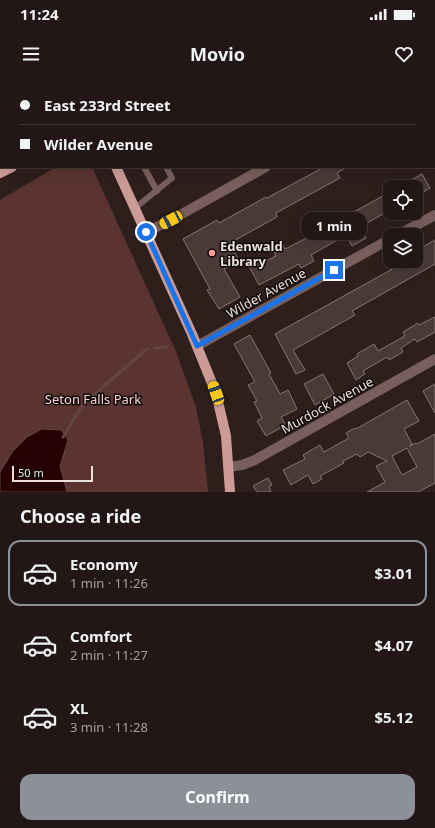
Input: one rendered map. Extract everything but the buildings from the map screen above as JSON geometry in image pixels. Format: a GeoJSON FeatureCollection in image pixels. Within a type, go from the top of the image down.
{"type":"FeatureCollection","features":[{"type":"Feature","properties":{"kind":"main road"},"geometry":{"type":"LineString","coordinates":[[0,173],[10,168]]}},
{"type":"Feature","properties":{"kind":"main road"},"geometry":{"type":"LineString","coordinates":[[116,168],[197,346],[219,404],[226,436],[230,492]]}},
{"type":"Feature","properties":{"kind":"street"},"geometry":{"type":"LineString","coordinates":[[146,232],[171,220],[264,168]]}},
{"type":"Feature","properties":{"kind":"street"},"geometry":{"type":"LineString","coordinates":[[410,228],[435,214]]}},
{"type":"Feature","properties":{"kind":"street","name":"Wilder Avenue"},"geometry":{"type":"LineString","coordinates":[[197,346],[383,244]]}},
{"type":"Feature","properties":{"kind":"street","name":"Murdock Avenue"},"geometry":{"type":"LineString","coordinates":[[229,467],[242,465],[255,460],[435,360]]}},
{"type":"Feature","properties":{"kind":"lane"},"geometry":{"type":"LineString","coordinates":[[145,168],[157,191]]}},
{"type":"Feature","properties":{"kind":"lane"},"geometry":{"type":"LineString","coordinates":[[135,208],[172,178],[167,168]]}},
{"type":"Feature","properties":{"kind":"green space","name":"Seton Falls Park"},"geometry":{"type":"Polygon","coordinates":[[[54,168],[92,168],[177,354],[196,407],[203,443],[208,492],[0,492],[0,200],[54,168]]]}},
{"type":"Feature","properties":{"kind":"shaded area"},"geometry":{"type":"Polygon","coordinates":[[[42,429],[61,430],[68,440],[60,466],[67,492],[0,492],[0,472],[13,451],[27,437],[42,429]]]}},
{"type":"Feature","properties":{"kind":"waterway"},"geometry":{"type":"LineString","coordinates":[[155,348],[167,347]]}},
{"type":"Feature","properties":{"kind":"waterway"},"geometry":{"type":"LineString","coordinates":[[63,437],[80,409],[105,385],[147,349]]}},
{"type":"Feature","properties":{"kind":"place","name":"Edenwald Library"},"geometry":{"type":"Point","coordinates":[212,253]}},
{"type":"Feature","properties":{"kind":"route"},"geometry":{"type":"LineString","coordinates":[[146,232],[197,346],[334,270]]}}]}
